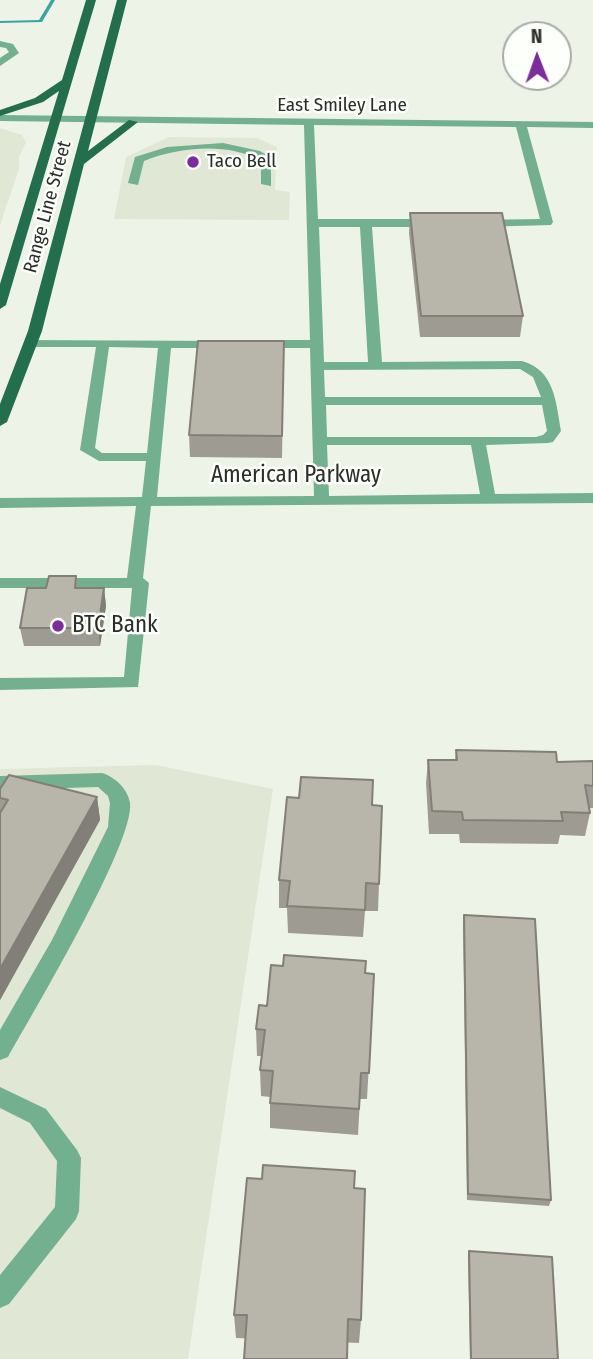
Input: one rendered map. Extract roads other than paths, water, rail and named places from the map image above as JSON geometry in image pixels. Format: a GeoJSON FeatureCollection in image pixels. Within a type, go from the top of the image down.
{"type":"FeatureCollection","features":[{"type":"Feature","properties":{"kind":"main road","name":"Range Line Street"},"geometry":{"type":"LineString","coordinates":[[0,305],[91,0]]}},
{"type":"Feature","properties":{"kind":"main road","name":"Range Line Street"},"geometry":{"type":"LineString","coordinates":[[0,422],[30,343],[122,0]]}},
{"type":"Feature","properties":{"kind":"main road"},"geometry":{"type":"LineString","coordinates":[[0,116],[39,100],[66,82]]}},
{"type":"Feature","properties":{"kind":"main road"},"geometry":{"type":"LineString","coordinates":[[79,163],[133,122]]}},
{"type":"Feature","properties":{"kind":"street"},"geometry":{"type":"LineString","coordinates":[[0,44],[10,46],[14,53],[0,63]]}},
{"type":"Feature","properties":{"kind":"street","name":"East Smiley Lane"},"geometry":{"type":"LineString","coordinates":[[0,116],[133,122],[593,125]]}},
{"type":"Feature","properties":{"kind":"street"},"geometry":{"type":"LineString","coordinates":[[309,123],[322,499]]}},
{"type":"Feature","properties":{"kind":"street"},"geometry":{"type":"LineString","coordinates":[[463,223],[547,222],[521,125]]}},
{"type":"Feature","properties":{"kind":"street"},"geometry":{"type":"LineString","coordinates":[[134,183],[138,159],[152,152],[185,148],[258,152],[267,160],[267,184]]}},
{"type":"Feature","properties":{"kind":"street"},"geometry":{"type":"LineString","coordinates":[[312,223],[449,223]]}},
{"type":"Feature","properties":{"kind":"street"},"geometry":{"type":"LineString","coordinates":[[366,223],[375,365]]}},
{"type":"Feature","properties":{"kind":"street"},"geometry":{"type":"LineString","coordinates":[[30,343],[317,344]]}},
{"type":"Feature","properties":{"kind":"street"},"geometry":{"type":"LineString","coordinates":[[103,343],[87,450],[99,457],[152,457]]}},
{"type":"Feature","properties":{"kind":"street"},"geometry":{"type":"LineString","coordinates":[[134,583],[165,343]]}},
{"type":"Feature","properties":{"kind":"street"},"geometry":{"type":"LineString","coordinates":[[317,366],[522,365],[535,368],[542,375],[554,431],[548,439],[320,442]]}},
{"type":"Feature","properties":{"kind":"street"},"geometry":{"type":"LineString","coordinates":[[319,401],[548,401]]}},
{"type":"Feature","properties":{"kind":"street"},"geometry":{"type":"LineString","coordinates":[[478,441],[488,498]]}},
{"type":"Feature","properties":{"kind":"street","name":"American Parkway"},"geometry":{"type":"LineString","coordinates":[[0,503],[593,498]]}},
{"type":"Feature","properties":{"kind":"street"},"geometry":{"type":"LineString","coordinates":[[0,583],[141,583],[132,683],[0,684]]}},
{"type":"Feature","properties":{"kind":"street"},"geometry":{"type":"LineString","coordinates":[[0,783],[102,780],[116,792],[120,803],[118,827],[60,946],[0,1050]]}},
{"type":"Feature","properties":{"kind":"street"},"geometry":{"type":"LineString","coordinates":[[0,1097],[38,1116],[69,1158],[67,1211],[0,1295]]}},
{"type":"Feature","properties":{"kind":"waterway"},"geometry":{"type":"LineString","coordinates":[[0,22],[40,21],[53,0]]}},
{"type":"Feature","properties":{"kind":"place","name":"Taco Bell"},"geometry":{"type":"Point","coordinates":[193,162]}},
{"type":"Feature","properties":{"kind":"place","name":"BTC Bank"},"geometry":{"type":"Point","coordinates":[58,626]}}]}
